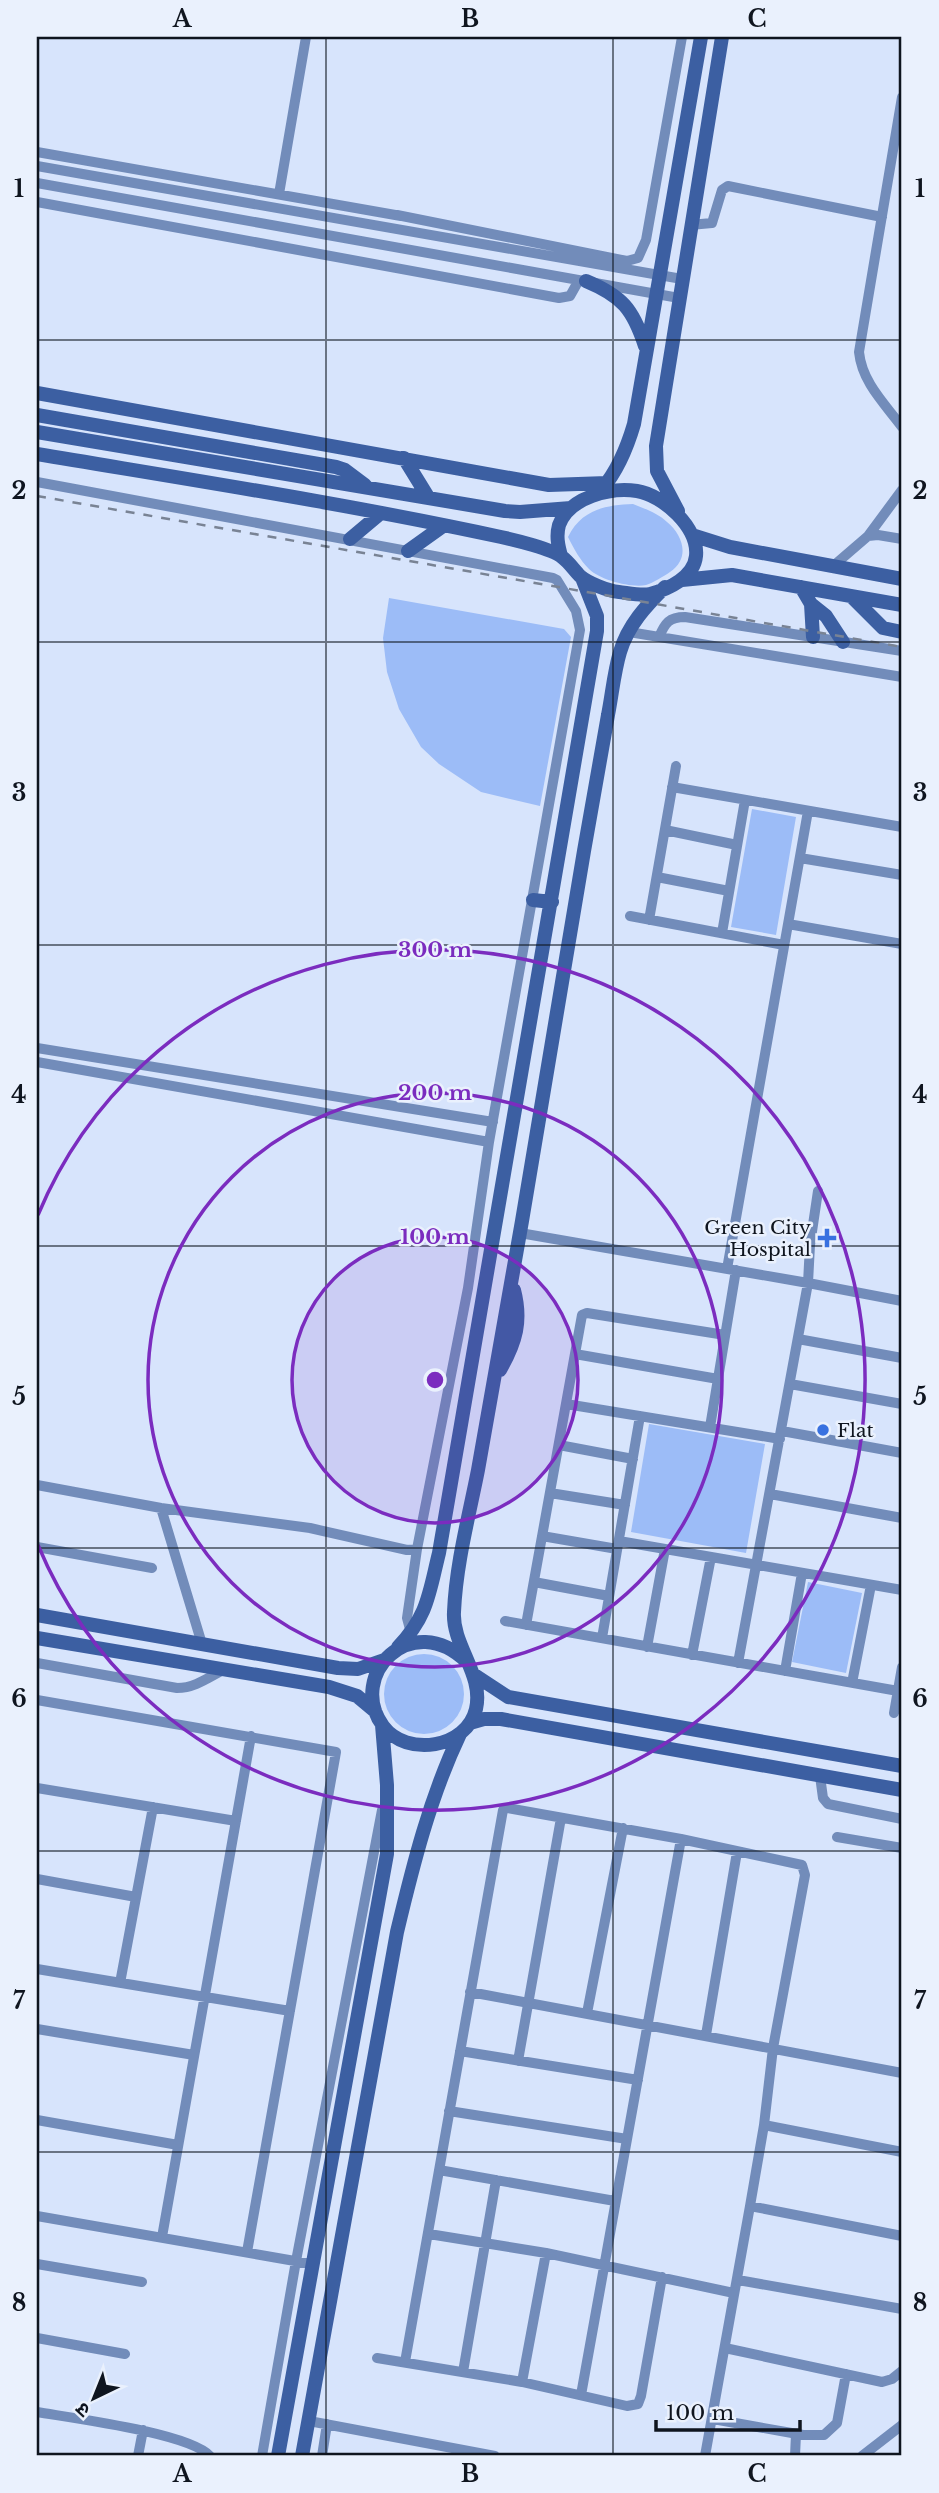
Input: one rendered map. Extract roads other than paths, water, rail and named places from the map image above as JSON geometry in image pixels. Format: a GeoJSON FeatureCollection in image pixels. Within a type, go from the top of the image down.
{"type":"FeatureCollection","features":[{"type":"Feature","properties":{"kind":"street"},"geometry":{"type":"LineString","coordinates":[[279,194],[306,37]]}},
{"type":"Feature","properties":{"kind":"street"},"geometry":{"type":"LineString","coordinates":[[37,152],[397,215],[627,261],[638,258],[646,240],[682,37]]}},
{"type":"Feature","properties":{"kind":"street"},"geometry":{"type":"LineString","coordinates":[[561,556],[557,540],[560,524],[571,508],[603,488],[614,475],[628,444],[701,37]]}},
{"type":"Feature","properties":{"kind":"street"},"geometry":{"type":"LineString","coordinates":[[682,580],[692,570],[696,556],[695,536],[657,471],[656,446],[722,37]]}},
{"type":"Feature","properties":{"kind":"street"},"geometry":{"type":"LineString","coordinates":[[678,61],[696,64]]}},
{"type":"Feature","properties":{"kind":"street"},"geometry":{"type":"LineString","coordinates":[[902,97],[859,352],[860,366],[866,380],[902,427]]}},
{"type":"Feature","properties":{"kind":"street"},"geometry":{"type":"LineString","coordinates":[[37,166],[682,279]]}},
{"type":"Feature","properties":{"kind":"street"},"geometry":{"type":"LineString","coordinates":[[37,183],[679,298]]}},
{"type":"Feature","properties":{"kind":"street"},"geometry":{"type":"LineString","coordinates":[[690,225],[712,223],[722,190],[728,186],[882,217]]}},
{"type":"Feature","properties":{"kind":"street"},"geometry":{"type":"LineString","coordinates":[[37,202],[559,298],[570,296],[582,281]]}},
{"type":"Feature","properties":{"kind":"street"},"geometry":{"type":"LineString","coordinates":[[397,215],[460,240]]}},
{"type":"Feature","properties":{"kind":"street"},"geometry":{"type":"LineString","coordinates":[[646,240],[665,243]]}},
{"type":"Feature","properties":{"kind":"street"},"geometry":{"type":"LineString","coordinates":[[582,281],[610,291],[625,304],[637,322],[646,351]]}},
{"type":"Feature","properties":{"kind":"street"},"geometry":{"type":"LineString","coordinates":[[37,393],[549,485],[649,494],[681,516]]}},
{"type":"Feature","properties":{"kind":"street"},"geometry":{"type":"LineString","coordinates":[[37,415],[336,467],[369,487]]}},
{"type":"Feature","properties":{"kind":"street"},"geometry":{"type":"LineString","coordinates":[[37,432],[520,512],[571,508]]}},
{"type":"Feature","properties":{"kind":"street"},"geometry":{"type":"LineString","coordinates":[[37,454],[381,513],[504,537],[561,556],[582,578],[597,616],[597,631],[552,902],[439,1553],[425,1610],[411,1633],[389,1655],[373,1685],[375,1711],[382,1725],[411,1745],[430,1746],[460,1734]]}},
{"type":"Feature","properties":{"kind":"street"},"geometry":{"type":"LineString","coordinates":[[404,458],[428,497]]}},
{"type":"Feature","properties":{"kind":"street"},"geometry":{"type":"LineString","coordinates":[[37,482],[556,578],[579,618],[580,630],[489,1142],[468,1288],[417,1549],[407,1618],[411,1633]]}},
{"type":"Feature","properties":{"kind":"street"},"geometry":{"type":"LineString","coordinates":[[832,567],[867,536],[902,490]]}},
{"type":"Feature","properties":{"kind":"street"},"geometry":{"type":"LineString","coordinates":[[350,539],[381,513]]}},
{"type":"Feature","properties":{"kind":"street"},"geometry":{"type":"LineString","coordinates":[[408,551],[443,526]]}},
{"type":"Feature","properties":{"kind":"street"},"geometry":{"type":"LineString","coordinates":[[695,536],[730,547],[902,579]]}},
{"type":"Feature","properties":{"kind":"street"},"geometry":{"type":"LineString","coordinates":[[867,536],[902,539]]}},
{"type":"Feature","properties":{"kind":"street"},"geometry":{"type":"LineString","coordinates":[[883,576],[902,569]]}},
{"type":"Feature","properties":{"kind":"street"},"geometry":{"type":"LineString","coordinates":[[582,578],[615,592],[649,594],[682,580],[732,575],[902,605]]}},
{"type":"Feature","properties":{"kind":"street"},"geometry":{"type":"LineString","coordinates":[[302,2456],[397,1932],[413,1865],[447,1762],[460,1734],[470,1723],[476,1710],[477,1685],[458,1640],[453,1616],[620,650],[646,606],[665,587]]}},
{"type":"Feature","properties":{"kind":"street"},"geometry":{"type":"LineString","coordinates":[[801,587],[811,604],[813,637]]}},
{"type":"Feature","properties":{"kind":"street"},"geometry":{"type":"LineString","coordinates":[[851,596],[878,624],[902,632]]}},
{"type":"Feature","properties":{"kind":"street"},"geometry":{"type":"LineString","coordinates":[[811,604],[826,616],[843,642]]}},
{"type":"Feature","properties":{"kind":"street"},"geometry":{"type":"LineString","coordinates":[[659,637],[664,624],[669,620],[685,617],[902,651]]}},
{"type":"Feature","properties":{"kind":"street"},"geometry":{"type":"LineString","coordinates":[[629,632],[902,677]]}},
{"type":"Feature","properties":{"kind":"street"},"geometry":{"type":"LineString","coordinates":[[649,920],[676,766]]}},
{"type":"Feature","properties":{"kind":"street"},"geometry":{"type":"LineString","coordinates":[[672,787],[902,827]]}},
{"type":"Feature","properties":{"kind":"street"},"geometry":{"type":"LineString","coordinates":[[722,933],[745,800]]}},
{"type":"Feature","properties":{"kind":"street"},"geometry":{"type":"LineString","coordinates":[[710,1427],[725,1335],[732,1269],[808,811]]}},
{"type":"Feature","properties":{"kind":"street"},"geometry":{"type":"LineString","coordinates":[[665,830],[737,845]]}},
{"type":"Feature","properties":{"kind":"street"},"geometry":{"type":"LineString","coordinates":[[800,858],[902,875]]}},
{"type":"Feature","properties":{"kind":"street"},"geometry":{"type":"LineString","coordinates":[[657,877],[729,891]]}},
{"type":"Feature","properties":{"kind":"street"},"geometry":{"type":"LineString","coordinates":[[533,900],[552,902]]}},
{"type":"Feature","properties":{"kind":"street"},"geometry":{"type":"LineString","coordinates":[[630,916],[784,945]]}},
{"type":"Feature","properties":{"kind":"street"},"geometry":{"type":"LineString","coordinates":[[788,924],[902,944]]}},
{"type":"Feature","properties":{"kind":"street"},"geometry":{"type":"LineString","coordinates":[[37,1048],[493,1122]]}},
{"type":"Feature","properties":{"kind":"street"},"geometry":{"type":"LineString","coordinates":[[37,1062],[489,1142]]}},
{"type":"Feature","properties":{"kind":"street"},"geometry":{"type":"LineString","coordinates":[[738,1662],[808,1283],[810,1245],[818,1191]]}},
{"type":"Feature","properties":{"kind":"street"},"geometry":{"type":"LineString","coordinates":[[520,1233],[902,1301]]}},
{"type":"Feature","properties":{"kind":"street"},"geometry":{"type":"LineString","coordinates":[[526,1625],[584,1312],[725,1335]]}},
{"type":"Feature","properties":{"kind":"street"},"geometry":{"type":"LineString","coordinates":[[798,1339],[902,1358]]}},
{"type":"Feature","properties":{"kind":"street"},"geometry":{"type":"LineString","coordinates":[[575,1354],[718,1380]]}},
{"type":"Feature","properties":{"kind":"street"},"geometry":{"type":"LineString","coordinates":[[790,1384],[902,1405]]}},
{"type":"Feature","properties":{"kind":"street"},"geometry":{"type":"LineString","coordinates":[[566,1404],[902,1453]]}},
{"type":"Feature","properties":{"kind":"street"},"geometry":{"type":"LineString","coordinates":[[602,1638],[640,1416]]}},
{"type":"Feature","properties":{"kind":"street"},"geometry":{"type":"LineString","coordinates":[[559,1445],[633,1458]]}},
{"type":"Feature","properties":{"kind":"street"},"geometry":{"type":"LineString","coordinates":[[37,1485],[161,1508],[310,1528],[407,1550],[417,1549]]}},
{"type":"Feature","properties":{"kind":"street"},"geometry":{"type":"LineString","coordinates":[[550,1493],[625,1505]]}},
{"type":"Feature","properties":{"kind":"street"},"geometry":{"type":"LineString","coordinates":[[770,1494],[902,1518]]}},
{"type":"Feature","properties":{"kind":"street"},"geometry":{"type":"LineString","coordinates":[[161,1508],[202,1644]]}},
{"type":"Feature","properties":{"kind":"street"},"geometry":{"type":"LineString","coordinates":[[542,1536],[666,1549],[902,1590]]}},
{"type":"Feature","properties":{"kind":"street"},"geometry":{"type":"LineString","coordinates":[[37,1547],[152,1567]]}},
{"type":"Feature","properties":{"kind":"street"},"geometry":{"type":"LineString","coordinates":[[648,1647],[666,1549]]}},
{"type":"Feature","properties":{"kind":"street"},"geometry":{"type":"LineString","coordinates":[[692,1655],[711,1557]]}},
{"type":"Feature","properties":{"kind":"street"},"geometry":{"type":"LineString","coordinates":[[785,1671],[802,1573]]}},
{"type":"Feature","properties":{"kind":"street"},"geometry":{"type":"LineString","coordinates":[[534,1583],[609,1596]]}},
{"type":"Feature","properties":{"kind":"street"},"geometry":{"type":"LineString","coordinates":[[852,1683],[871,1585]]}},
{"type":"Feature","properties":{"kind":"street"},"geometry":{"type":"LineString","coordinates":[[37,1615],[338,1668],[358,1669],[421,1641],[445,1644],[456,1651],[470,1668],[509,1697],[902,1766]]}},
{"type":"Feature","properties":{"kind":"street"},"geometry":{"type":"LineString","coordinates":[[505,1621],[898,1691]]}},
{"type":"Feature","properties":{"kind":"street"},"geometry":{"type":"LineString","coordinates":[[37,1638],[329,1687],[357,1696],[375,1711]]}},
{"type":"Feature","properties":{"kind":"street"},"geometry":{"type":"LineString","coordinates":[[37,1663],[177,1688],[187,1688],[223,1671]]}},
{"type":"Feature","properties":{"kind":"street"},"geometry":{"type":"LineString","coordinates":[[894,1713],[902,1667]]}},
{"type":"Feature","properties":{"kind":"street"},"geometry":{"type":"LineString","coordinates":[[37,1700],[335,1751],[247,2252]]}},
{"type":"Feature","properties":{"kind":"street"},"geometry":{"type":"LineString","coordinates":[[470,1723],[484,1719],[501,1719],[902,1790]]}},
{"type":"Feature","properties":{"kind":"street"},"geometry":{"type":"LineString","coordinates":[[278,2456],[387,1854],[387,1785],[382,1725]]}},
{"type":"Feature","properties":{"kind":"street"},"geometry":{"type":"LineString","coordinates":[[162,2238],[251,1736]]}},
{"type":"Feature","properties":{"kind":"street"},"geometry":{"type":"LineString","coordinates":[[820,1776],[823,1798],[828,1804],[902,1819]]}},
{"type":"Feature","properties":{"kind":"street"},"geometry":{"type":"LineString","coordinates":[[261,2456],[387,1785]]}},
{"type":"Feature","properties":{"kind":"street"},"geometry":{"type":"LineString","coordinates":[[37,1788],[236,1821]]}},
{"type":"Feature","properties":{"kind":"street"},"geometry":{"type":"LineString","coordinates":[[120,1983],[153,1807]]}},
{"type":"Feature","properties":{"kind":"street"},"geometry":{"type":"LineString","coordinates":[[405,2362],[503,1810],[507,1808],[623,1828],[802,1865],[805,1871],[773,2048],[764,2125],[705,2456]]}},
{"type":"Feature","properties":{"kind":"street"},"geometry":{"type":"LineString","coordinates":[[518,2061],[561,1818]]}},
{"type":"Feature","properties":{"kind":"street"},"geometry":{"type":"LineString","coordinates":[[587,2013],[623,1828]]}},
{"type":"Feature","properties":{"kind":"street"},"geometry":{"type":"LineString","coordinates":[[837,1837],[902,1848]]}},
{"type":"Feature","properties":{"kind":"street"},"geometry":{"type":"LineString","coordinates":[[580,2395],[681,1839]]}},
{"type":"Feature","properties":{"kind":"street"},"geometry":{"type":"LineString","coordinates":[[706,2035],[737,1852]]}},
{"type":"Feature","properties":{"kind":"street"},"geometry":{"type":"LineString","coordinates":[[37,1879],[136,1896]]}},
{"type":"Feature","properties":{"kind":"street"},"geometry":{"type":"LineString","coordinates":[[37,1969],[290,2011]]}},
{"type":"Feature","properties":{"kind":"street"},"geometry":{"type":"LineString","coordinates":[[470,1992],[902,2073]]}},
{"type":"Feature","properties":{"kind":"street"},"geometry":{"type":"LineString","coordinates":[[37,2029],[194,2055]]}},
{"type":"Feature","properties":{"kind":"street"},"geometry":{"type":"LineString","coordinates":[[460,2051],[638,2081]]}},
{"type":"Feature","properties":{"kind":"street"},"geometry":{"type":"LineString","coordinates":[[449,2110],[627,2139]]}},
{"type":"Feature","properties":{"kind":"street"},"geometry":{"type":"LineString","coordinates":[[37,2120],[178,2145]]}},
{"type":"Feature","properties":{"kind":"street"},"geometry":{"type":"LineString","coordinates":[[764,2125],[902,2152]]}},
{"type":"Feature","properties":{"kind":"street"},"geometry":{"type":"LineString","coordinates":[[439,2170],[615,2201]]}},
{"type":"Feature","properties":{"kind":"street"},"geometry":{"type":"LineString","coordinates":[[463,2372],[496,2180]]}},
{"type":"Feature","properties":{"kind":"street"},"geometry":{"type":"LineString","coordinates":[[750,2206],[902,2236]]}},
{"type":"Feature","properties":{"kind":"street"},"geometry":{"type":"LineString","coordinates":[[37,2216],[312,2264]]}},
{"type":"Feature","properties":{"kind":"street"},"geometry":{"type":"LineString","coordinates":[[429,2234],[603,2264],[734,2293]]}},
{"type":"Feature","properties":{"kind":"street"},"geometry":{"type":"LineString","coordinates":[[522,2382],[546,2253]]}},
{"type":"Feature","properties":{"kind":"street"},"geometry":{"type":"LineString","coordinates":[[37,2264],[142,2282]]}},
{"type":"Feature","properties":{"kind":"street"},"geometry":{"type":"LineString","coordinates":[[377,2358],[522,2382],[627,2406],[638,2404],[662,2277]]}},
{"type":"Feature","properties":{"kind":"street"},"geometry":{"type":"LineString","coordinates":[[738,2280],[902,2308]]}},
{"type":"Feature","properties":{"kind":"street"},"geometry":{"type":"LineString","coordinates":[[37,2338],[125,2354]]}},
{"type":"Feature","properties":{"kind":"street"},"geometry":{"type":"LineString","coordinates":[[725,2348],[882,2382],[892,2379],[902,2371]]}},
{"type":"Feature","properties":{"kind":"street"},"geometry":{"type":"LineString","coordinates":[[713,2419],[796,2434],[824,2435],[837,2423],[846,2374]]}},
{"type":"Feature","properties":{"kind":"street"},"geometry":{"type":"LineString","coordinates":[[37,2412],[143,2430],[196,2446],[210,2456]]}},
{"type":"Feature","properties":{"kind":"street"},"geometry":{"type":"LineString","coordinates":[[309,2421],[495,2456]]}},
{"type":"Feature","properties":{"kind":"street"},"geometry":{"type":"LineString","coordinates":[[267,2424],[283,2427]]}},
{"type":"Feature","properties":{"kind":"street"},"geometry":{"type":"LineString","coordinates":[[322,2456],[327,2424]]}},
{"type":"Feature","properties":{"kind":"street"},"geometry":{"type":"LineString","coordinates":[[862,2456],[902,2426]]}},
{"type":"Feature","properties":{"kind":"street"},"geometry":{"type":"LineString","coordinates":[[138,2456],[143,2430]]}},
{"type":"Feature","properties":{"kind":"street"},"geometry":{"type":"LineString","coordinates":[[795,2456],[796,2434]]}},
{"type":"Feature","properties":{"kind":"railway"},"geometry":{"type":"LineString","coordinates":[[37,496],[902,647]]}},
{"type":"Feature","properties":{"kind":"place","name":"Green City Hospital"},"geometry":{"type":"Point","coordinates":[827,1238]}},
{"type":"Feature","properties":{"kind":"place","name":"Flat"},"geometry":{"type":"Point","coordinates":[823,1430]}}]}
